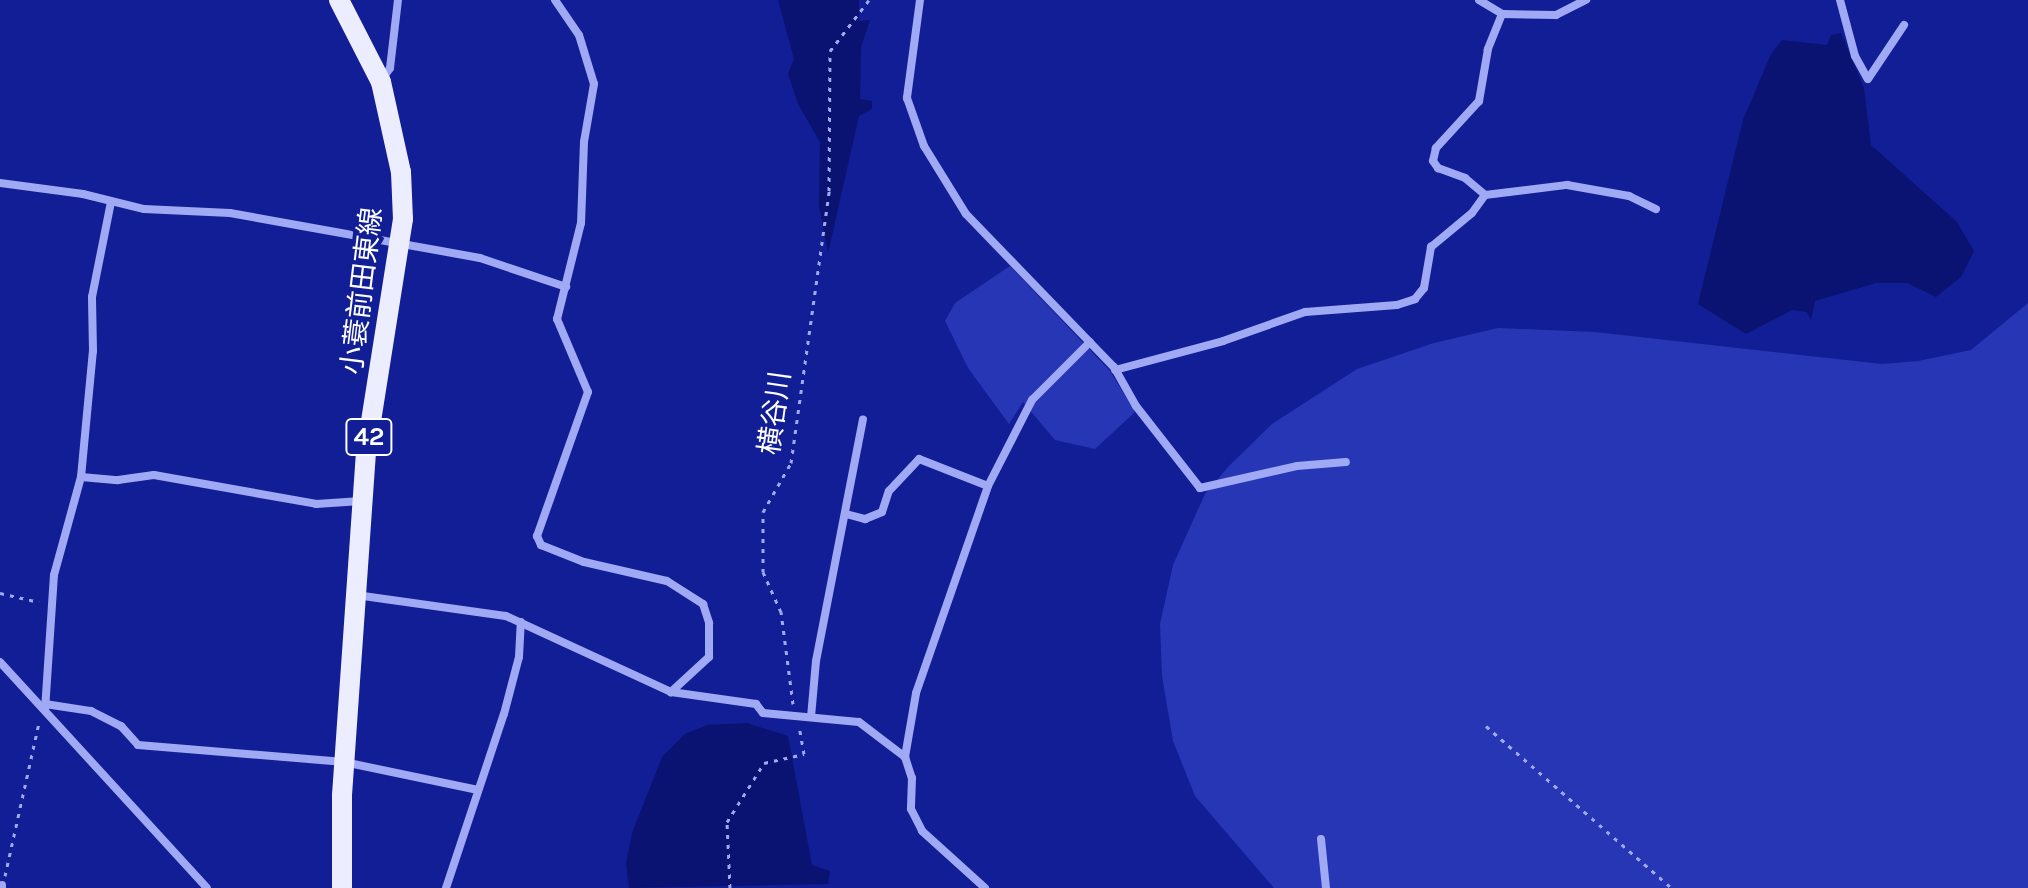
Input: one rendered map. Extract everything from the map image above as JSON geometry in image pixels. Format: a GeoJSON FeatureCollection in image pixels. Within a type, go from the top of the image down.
{"type":"FeatureCollection","features":[{"type":"Feature","properties":{"kind":"main road","name":"小蓑前田東線"},"geometry":{"type":"LineString","coordinates":[[339,0],[381,82],[401,172],[400,245],[361,501],[344,762],[342,888]]}},
{"type":"Feature","properties":{"kind":"street"},"geometry":{"type":"LineString","coordinates":[[381,82],[390,68],[398,0]]}},
{"type":"Feature","properties":{"kind":"street"},"geometry":{"type":"LineString","coordinates":[[555,0],[579,35],[594,84],[584,142],[581,223],[557,319],[588,392],[537,536],[541,545],[584,562],[667,581],[703,604],[709,623],[709,657],[671,692]]}},
{"type":"Feature","properties":{"kind":"street"},"geometry":{"type":"LineString","coordinates":[[920,0],[907,71],[912,123],[966,214],[1115,370],[1136,406],[1200,488],[1297,466],[1346,462]]}},
{"type":"Feature","properties":{"kind":"street"},"geometry":{"type":"LineString","coordinates":[[1479,0],[1502,14],[1556,15],[1586,0]]}},
{"type":"Feature","properties":{"kind":"street"},"geometry":{"type":"LineString","coordinates":[[1840,0],[1855,56],[1868,79],[1904,25]]}},
{"type":"Feature","properties":{"kind":"street"},"geometry":{"type":"LineString","coordinates":[[1502,14],[1488,49],[1479,101],[1436,148],[1433,161],[1485,195],[1567,185],[1629,196],[1656,209]]}},
{"type":"Feature","properties":{"kind":"street"},"geometry":{"type":"LineString","coordinates":[[0,183],[144,209],[230,213],[480,258],[566,287]]}},
{"type":"Feature","properties":{"kind":"street"},"geometry":{"type":"LineString","coordinates":[[1115,370],[1223,341],[1305,312],[1397,305],[1415,299],[1424,288],[1431,247],[1472,213],[1485,195]]}},
{"type":"Feature","properties":{"kind":"street"},"geometry":{"type":"LineString","coordinates":[[44,707],[50,605],[81,477],[93,351],[92,297],[111,202]]}},
{"type":"Feature","properties":{"kind":"street"},"geometry":{"type":"LineString","coordinates":[[985,888],[922,831],[911,809],[912,778],[905,757],[916,693],[988,486],[1032,400],[1090,342]]}},
{"type":"Feature","properties":{"kind":"street"},"geometry":{"type":"LineString","coordinates":[[811,717],[816,661],[863,420]]}},
{"type":"Feature","properties":{"kind":"street"},"geometry":{"type":"LineString","coordinates":[[846,514],[865,519],[882,512],[889,491],[919,459],[988,486]]}},
{"type":"Feature","properties":{"kind":"street"},"geometry":{"type":"LineString","coordinates":[[81,477],[118,480],[154,475],[316,504],[361,501]]}},
{"type":"Feature","properties":{"kind":"street"},"geometry":{"type":"LineString","coordinates":[[355,595],[521,622],[671,692],[796,716],[859,722],[905,757]]}},
{"type":"Feature","properties":{"kind":"street"},"geometry":{"type":"LineString","coordinates":[[446,888],[519,657],[521,622]]}},
{"type":"Feature","properties":{"kind":"street"},"geometry":{"type":"LineString","coordinates":[[0,662],[207,888]]}},
{"type":"Feature","properties":{"kind":"street"},"geometry":{"type":"LineString","coordinates":[[44,707],[91,711],[121,726],[138,745],[344,762],[478,790]]}},
{"type":"Feature","properties":{"kind":"street"},"geometry":{"type":"LineString","coordinates":[[1321,839],[1326,888]]}},
{"type":"Feature","properties":{"kind":"path","name":"横谷川"},"geometry":{"type":"LineString","coordinates":[[730,888],[727,822],[764,763],[804,754],[781,612],[763,572],[763,512],[791,463],[829,191],[830,51],[869,0]]}},
{"type":"Feature","properties":{"kind":"path"},"geometry":{"type":"LineString","coordinates":[[0,593],[50,605]]}},
{"type":"Feature","properties":{"kind":"path"},"geometry":{"type":"LineString","coordinates":[[2,886],[44,707]]}},
{"type":"Feature","properties":{"kind":"path"},"geometry":{"type":"LineString","coordinates":[[1486,726],[1672,888]]}},
{"type":"Feature","properties":{"kind":"shaded area"},"geometry":{"type":"Polygon","coordinates":[[[778,0],[859,0],[859,21],[870,20],[861,48],[860,99],[872,101],[872,109],[859,116],[828,253],[819,206],[820,142],[798,104],[788,74],[794,59],[778,0]]]}},
{"type":"Feature","properties":{"kind":"shaded area"},"geometry":{"type":"Polygon","coordinates":[[[1841,33],[1864,88],[1871,145],[1957,222],[1974,251],[1961,277],[1936,297],[1907,283],[1876,283],[1815,301],[1811,320],[1807,312],[1792,310],[1746,334],[1698,304],[1743,120],[1771,54],[1782,40],[1827,45],[1831,35],[1841,33]]]}},
{"type":"Feature","properties":{"kind":"shaded area"},"geometry":{"type":"Polygon","coordinates":[[[1010,266],[1110,371],[1135,412],[1095,449],[1055,440],[1023,402],[1009,424],[968,368],[945,321],[955,303],[1010,266]]]}},
{"type":"Feature","properties":{"kind":"shaded area"},"geometry":{"type":"Polygon","coordinates":[[[2028,303],[2028,888],[1274,888],[1195,796],[1173,741],[1162,676],[1160,624],[1173,565],[1205,494],[1229,466],[1272,424],[1357,369],[1434,343],[1498,328],[1595,332],[1882,364],[1918,361],[1971,350],[2028,303]]]}},
{"type":"Feature","properties":{"kind":"shaded area"},"geometry":{"type":"Polygon","coordinates":[[[747,723],[788,736],[812,865],[830,871],[828,884],[629,888],[626,863],[632,833],[662,757],[685,734],[707,725],[747,723]]]}}]}
